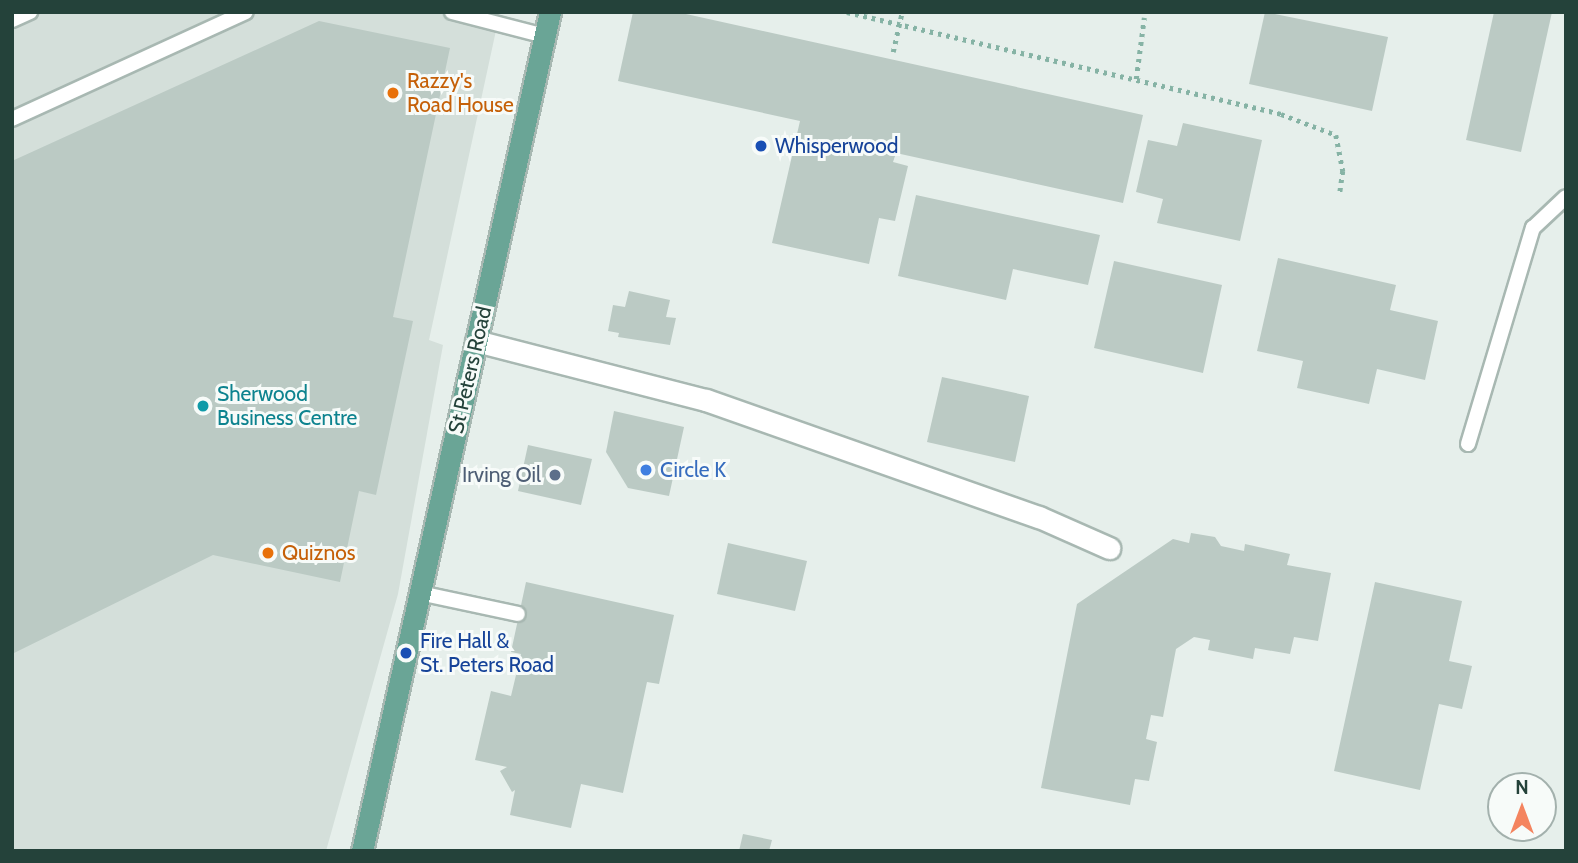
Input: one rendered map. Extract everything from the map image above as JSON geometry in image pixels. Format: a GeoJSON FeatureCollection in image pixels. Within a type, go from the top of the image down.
{"type":"FeatureCollection","features":[{"type":"Feature","properties":{"kind":"main road","name":"St Peters Road"},"geometry":{"type":"LineString","coordinates":[[362,851],[551,12]]}},
{"type":"Feature","properties":{"kind":"street"},"geometry":{"type":"LineString","coordinates":[[476,341],[706,400],[1039,517],[1110,548]]}},
{"type":"Feature","properties":{"kind":"lane"},"geometry":{"type":"LineString","coordinates":[[12,20],[30,12]]}},
{"type":"Feature","properties":{"kind":"lane"},"geometry":{"type":"LineString","coordinates":[[12,118],[246,12]]}},
{"type":"Feature","properties":{"kind":"lane"},"geometry":{"type":"LineString","coordinates":[[452,12],[545,36]]}},
{"type":"Feature","properties":{"kind":"lane"},"geometry":{"type":"LineString","coordinates":[[1468,443],[1533,228],[1566,197]]}},
{"type":"Feature","properties":{"kind":"lane"},"geometry":{"type":"LineString","coordinates":[[420,593],[519,614]]}},
{"type":"Feature","properties":{"kind":"path"},"geometry":{"type":"LineString","coordinates":[[846,12],[1281,114],[1336,135],[1343,171],[1340,192]]}},
{"type":"Feature","properties":{"kind":"path"},"geometry":{"type":"LineString","coordinates":[[893,52],[902,12]]}},
{"type":"Feature","properties":{"kind":"path"},"geometry":{"type":"LineString","coordinates":[[1136,79],[1144,18]]}},
{"type":"Feature","properties":{"kind":"shaded area"},"geometry":{"type":"Polygon","coordinates":[[[12,12],[500,12],[429,340],[443,345],[398,594],[326,851],[12,851],[12,12]]]}},
{"type":"Feature","properties":{"kind":"building"},"geometry":{"type":"Polygon","coordinates":[[[633,12],[677,12],[1143,115],[1123,203],[896,153],[893,162],[908,166],[895,221],[879,218],[869,264],[772,243],[800,121],[618,81],[633,12]]]}},
{"type":"Feature","properties":{"kind":"building"},"geometry":{"type":"Polygon","coordinates":[[[1265,12],[1388,37],[1372,111],[1249,84],[1265,12]]]}},
{"type":"Feature","properties":{"kind":"building"},"geometry":{"type":"Polygon","coordinates":[[[1494,12],[1552,12],[1521,152],[1466,140],[1494,12]]]}},
{"type":"Feature","properties":{"kind":"building","name":"Sherwood Business Centre"},"geometry":{"type":"Polygon","coordinates":[[[319,21],[450,48],[393,317],[413,321],[376,495],[359,491],[340,582],[213,555],[12,654],[12,161],[319,21]]]}},
{"type":"Feature","properties":{"kind":"building"},"geometry":{"type":"Polygon","coordinates":[[[1183,123],[1262,140],[1240,241],[1157,223],[1163,199],[1136,192],[1148,140],[1177,146],[1183,123]]]}},
{"type":"Feature","properties":{"kind":"building"},"geometry":{"type":"Polygon","coordinates":[[[916,195],[1100,235],[1088,285],[1013,269],[1006,300],[898,276],[916,195]]]}},
{"type":"Feature","properties":{"kind":"building"},"geometry":{"type":"Polygon","coordinates":[[[1278,258],[1396,285],[1390,310],[1438,321],[1425,380],[1377,369],[1369,404],[1297,388],[1303,361],[1257,351],[1278,258]]]}},
{"type":"Feature","properties":{"kind":"building"},"geometry":{"type":"Polygon","coordinates":[[[1114,261],[1222,285],[1203,373],[1094,348],[1114,261]]]}},
{"type":"Feature","properties":{"kind":"building"},"geometry":{"type":"Polygon","coordinates":[[[629,291],[670,300],[666,317],[676,318],[670,345],[618,337],[619,333],[608,331],[613,305],[625,307],[629,291]]]}},
{"type":"Feature","properties":{"kind":"building"},"geometry":{"type":"Polygon","coordinates":[[[942,377],[1029,396],[1015,462],[927,442],[942,377]]]}},
{"type":"Feature","properties":{"kind":"building","name":"Circle K"},"geometry":{"type":"Polygon","coordinates":[[[614,411],[684,427],[669,496],[628,488],[606,452],[614,411]]]}},
{"type":"Feature","properties":{"kind":"building","name":"Irving Oil"},"geometry":{"type":"Polygon","coordinates":[[[528,445],[592,459],[581,505],[518,491],[528,445]]]}},
{"type":"Feature","properties":{"kind":"building"},"geometry":{"type":"Polygon","coordinates":[[[1191,533],[1215,537],[1221,546],[1244,551],[1245,544],[1290,554],[1287,565],[1331,573],[1318,641],[1294,637],[1290,654],[1255,648],[1253,659],[1208,650],[1210,640],[1194,637],[1176,649],[1163,717],[1151,715],[1146,739],[1157,742],[1149,781],[1135,779],[1130,805],[1041,788],[1077,604],[1173,539],[1189,543],[1191,533]]]}},
{"type":"Feature","properties":{"kind":"building"},"geometry":{"type":"Polygon","coordinates":[[[728,543],[807,561],[795,611],[717,594],[728,543]]]}},
{"type":"Feature","properties":{"kind":"building"},"geometry":{"type":"Polygon","coordinates":[[[526,582],[674,615],[659,684],[647,682],[623,793],[581,784],[571,828],[510,815],[515,790],[512,792],[500,771],[507,767],[475,760],[491,691],[511,696],[521,654],[511,652],[526,582]]]}},
{"type":"Feature","properties":{"kind":"building"},"geometry":{"type":"Polygon","coordinates":[[[1375,582],[1462,601],[1449,661],[1472,666],[1462,709],[1439,704],[1420,790],[1334,771],[1375,582]]]}},
{"type":"Feature","properties":{"kind":"building"},"geometry":{"type":"Polygon","coordinates":[[[743,834],[772,840],[769,851],[739,851],[743,834]]]}},
{"type":"Feature","properties":{"kind":"place","name":"Razzy's Road House"},"geometry":{"type":"Point","coordinates":[393,93]}},
{"type":"Feature","properties":{"kind":"place","name":"Whisperwood"},"geometry":{"type":"Point","coordinates":[761,146]}},
{"type":"Feature","properties":{"kind":"place","name":"Sherwood Business Centre"},"geometry":{"type":"Point","coordinates":[203,406]}},
{"type":"Feature","properties":{"kind":"place","name":"Circle K"},"geometry":{"type":"Point","coordinates":[646,470]}},
{"type":"Feature","properties":{"kind":"place","name":"Irving Oil"},"geometry":{"type":"Point","coordinates":[555,475]}},
{"type":"Feature","properties":{"kind":"place","name":"Quiznos"},"geometry":{"type":"Point","coordinates":[268,553]}},
{"type":"Feature","properties":{"kind":"place","name":"Fire Hall & St. Peters Road"},"geometry":{"type":"Point","coordinates":[406,653]}}]}
